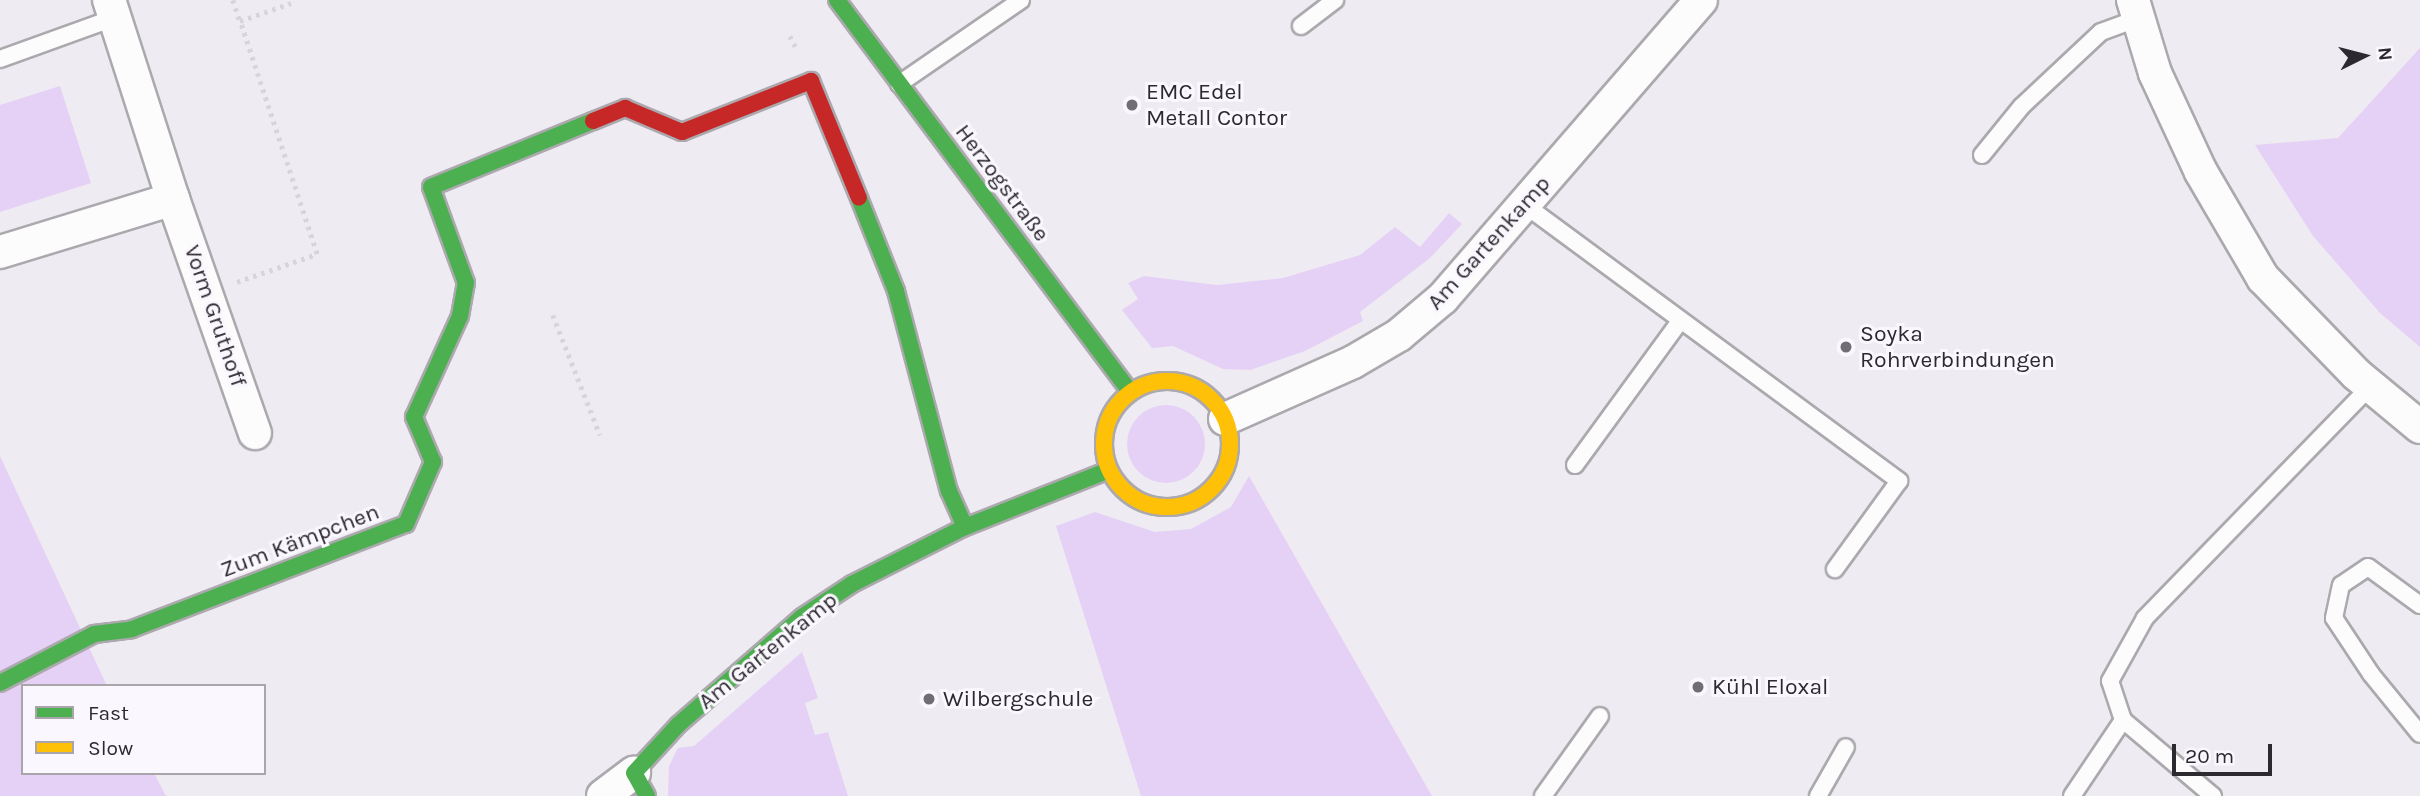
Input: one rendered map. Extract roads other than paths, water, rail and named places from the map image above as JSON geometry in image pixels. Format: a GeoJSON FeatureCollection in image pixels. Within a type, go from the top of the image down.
{"type":"FeatureCollection","features":[{"type":"Feature","properties":{"kind":"street","name":"Herzogstraße"},"geometry":{"type":"LineString","coordinates":[[837,0],[1130,392]]}},
{"type":"Feature","properties":{"kind":"street","name":"Am Gartenkamp"},"geometry":{"type":"LineString","coordinates":[[1225,419],[1332,373],[1399,335],[1443,298],[1701,0]]}},
{"type":"Feature","properties":{"kind":"street","name":"Vorm Gruthoff"},"geometry":{"type":"LineString","coordinates":[[111,9],[173,199],[256,433]]}},
{"type":"Feature","properties":{"kind":"street"},"geometry":{"type":"LineString","coordinates":[[2136,9],[2155,73],[2201,172],[2263,278],[2371,386],[2420,427]]}},
{"type":"Feature","properties":{"kind":"street","name":"Zum Kämpchen"},"geometry":{"type":"LineString","coordinates":[[0,683],[94,634],[132,629],[406,524],[432,462],[414,417],[460,316],[467,283],[430,187],[625,108],[682,132],[811,81],[896,291],[949,492],[965,527]]}},
{"type":"Feature","properties":{"kind":"street"},"geometry":{"type":"LineString","coordinates":[[0,252],[173,199]]}},
{"type":"Feature","properties":{"kind":"street"},"geometry":{"type":"LineString","coordinates":[[1151,383],[1190,385],[1210,398],[1225,419],[1228,463],[1204,496],[1183,506],[1163,508],[1132,498],[1109,470],[1105,428],[1116,406],[1130,392],[1151,383]]}},
{"type":"Feature","properties":{"kind":"street","name":"Am Gartenkamp"},"geometry":{"type":"LineString","coordinates":[[603,796],[640,785],[678,724],[802,617],[852,584],[965,527],[1109,470]]}},
{"type":"Feature","properties":{"kind":"lane"},"geometry":{"type":"LineString","coordinates":[[899,84],[1021,0]]}},
{"type":"Feature","properties":{"kind":"lane"},"geometry":{"type":"LineString","coordinates":[[1301,26],[1335,0]]}},
{"type":"Feature","properties":{"kind":"lane"},"geometry":{"type":"LineString","coordinates":[[0,60],[111,9]]}},
{"type":"Feature","properties":{"kind":"lane"},"geometry":{"type":"LineString","coordinates":[[1982,155],[2022,106],[2101,32],[2136,9]]}},
{"type":"Feature","properties":{"kind":"lane"},"geometry":{"type":"LineString","coordinates":[[1525,205],[1899,481],[1835,569]]}},
{"type":"Feature","properties":{"kind":"lane"},"geometry":{"type":"LineString","coordinates":[[1575,465],[1680,321]]}},
{"type":"Feature","properties":{"kind":"lane"},"geometry":{"type":"LineString","coordinates":[[2213,796],[2123,720],[2110,681],[2145,618],[2371,386]]}},
{"type":"Feature","properties":{"kind":"lane"},"geometry":{"type":"LineString","coordinates":[[2420,605],[2368,567],[2342,585],[2334,618],[2371,674],[2420,734]]}},
{"type":"Feature","properties":{"kind":"lane"},"geometry":{"type":"LineString","coordinates":[[1543,796],[1600,716]]}},
{"type":"Feature","properties":{"kind":"lane"},"geometry":{"type":"LineString","coordinates":[[2072,796],[2123,720]]}},
{"type":"Feature","properties":{"kind":"lane"},"geometry":{"type":"LineString","coordinates":[[1818,796],[1846,747]]}},
{"type":"Feature","properties":{"kind":"place","name":"EMC Edel Metall Contor"},"geometry":{"type":"Point","coordinates":[1132,105]}},
{"type":"Feature","properties":{"kind":"place","name":"Soyka Rohrverbindungen"},"geometry":{"type":"Point","coordinates":[1846,347]}},
{"type":"Feature","properties":{"kind":"place","name":"Kühl Eloxal"},"geometry":{"type":"Point","coordinates":[1698,687]}},
{"type":"Feature","properties":{"kind":"place","name":"Wilbergschule"},"geometry":{"type":"Point","coordinates":[929,699]}}]}
